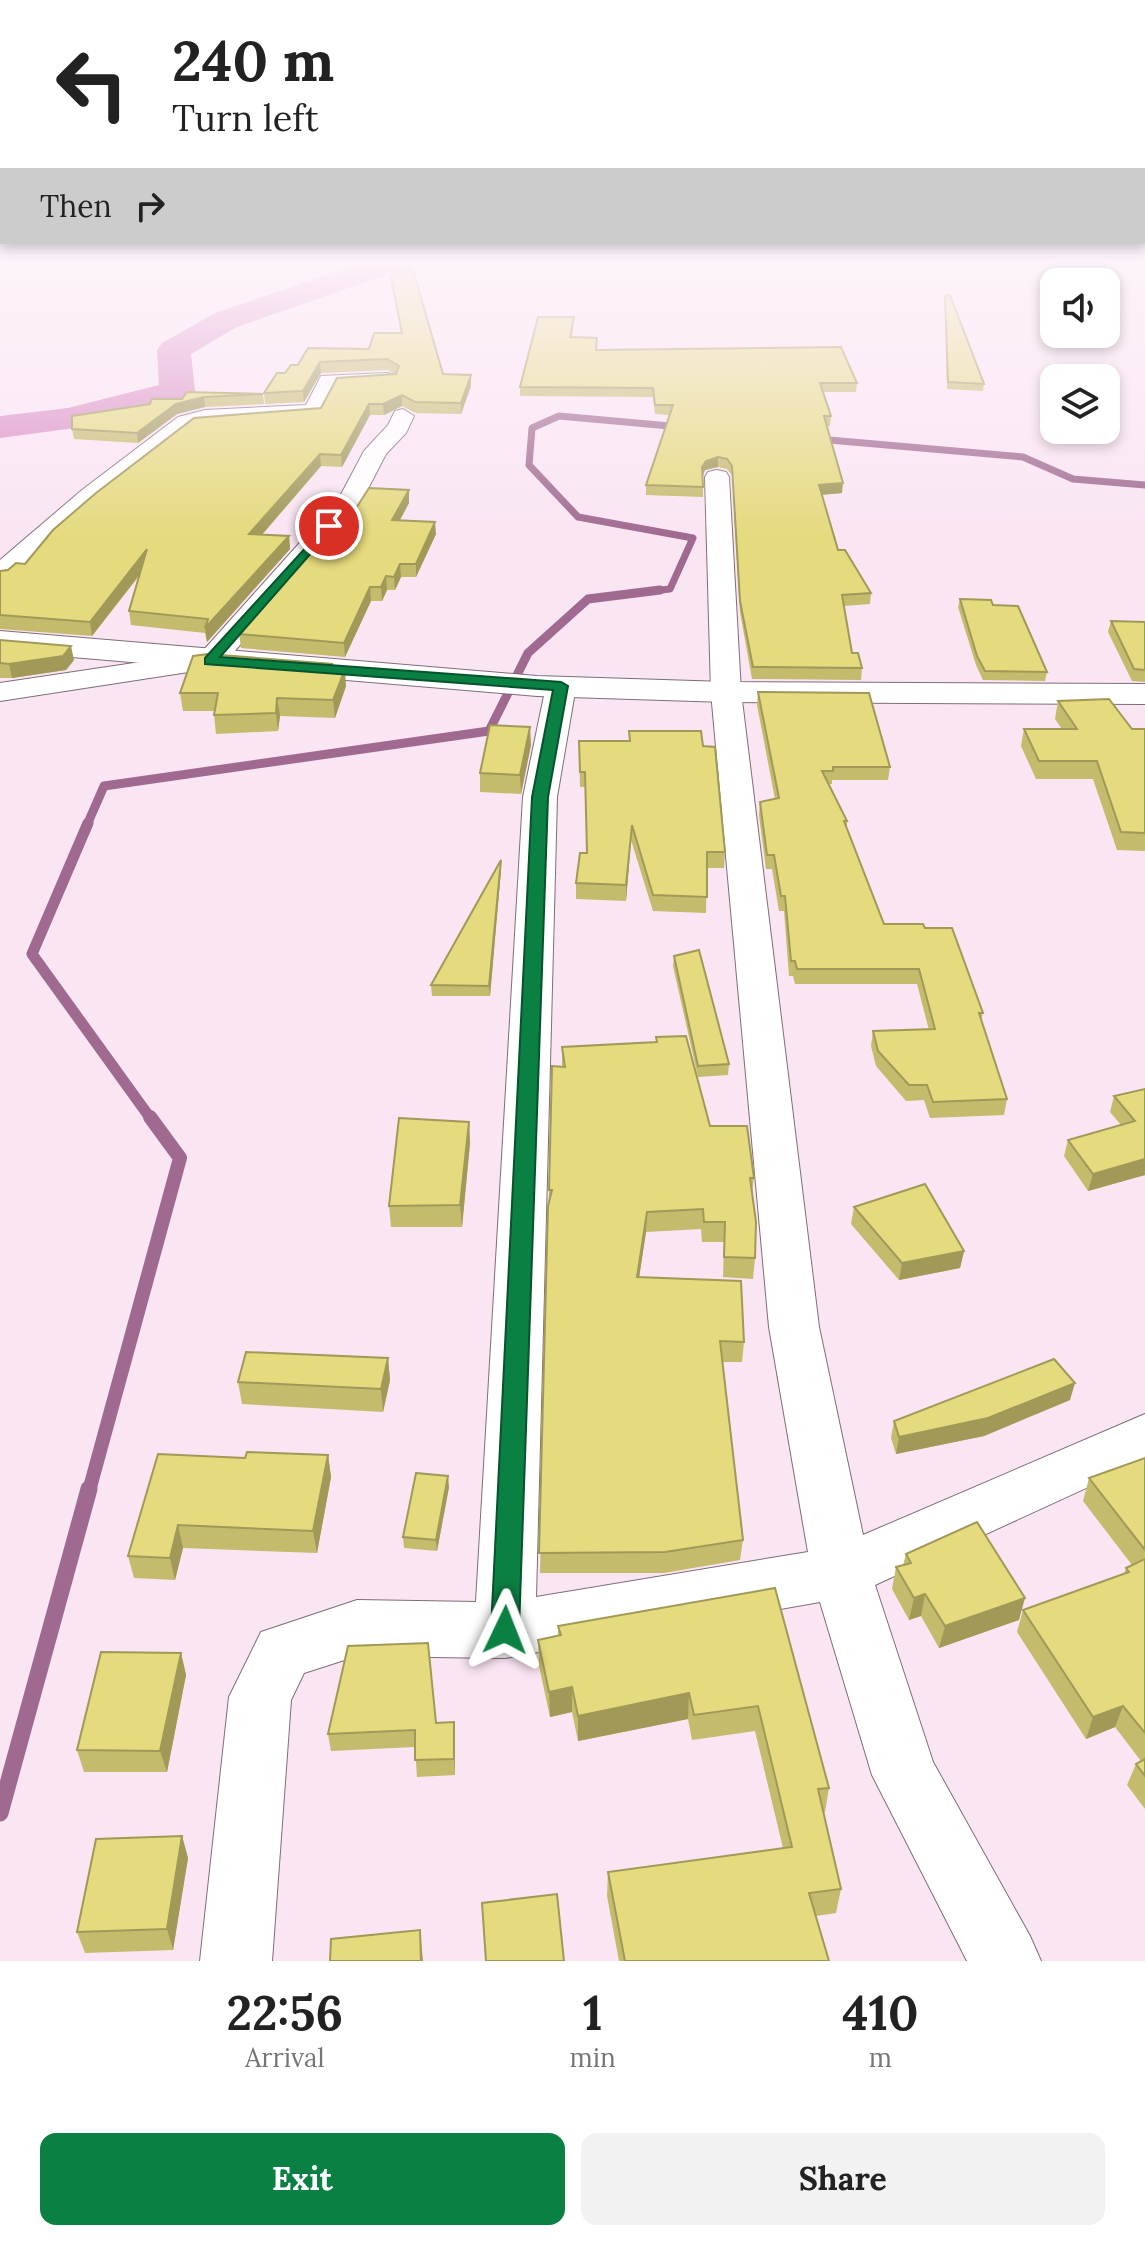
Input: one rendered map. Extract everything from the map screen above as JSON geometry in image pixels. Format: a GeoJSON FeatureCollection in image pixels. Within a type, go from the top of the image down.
{"type":"FeatureCollection","features":[{"type":"Feature","properties":{"kind":"street"},"geometry":{"type":"LineString","coordinates":[[0,574],[91,495],[186,422],[205,417],[314,411],[328,380],[387,379]]}},
{"type":"Feature","properties":{"kind":"street"},"geometry":{"type":"LineString","coordinates":[[0,692],[210,661],[349,503],[376,451],[398,428],[403,416]]}},
{"type":"Feature","properties":{"kind":"street"},"geometry":{"type":"LineString","coordinates":[[717,477],[726,692],[794,1327],[841,1572],[905,1775],[1005,1961]]}},
{"type":"Feature","properties":{"kind":"street"},"geometry":{"type":"LineString","coordinates":[[0,641],[210,661],[549,686],[726,692],[1145,694]]}},
{"type":"Feature","properties":{"kind":"street"},"geometry":{"type":"LineString","coordinates":[[505,1630],[540,797],[549,686]]}},
{"type":"Feature","properties":{"kind":"street"},"geometry":{"type":"LineString","coordinates":[[236,1961],[260,1697],[283,1652],[357,1628],[505,1630],[841,1572],[1145,1436]]}},
{"type":"Feature","properties":{"kind":"building"},"geometry":{"type":"Polygon","coordinates":[[[304,355],[437,355],[443,374],[471,375],[461,403],[415,402],[402,395],[383,404],[369,404],[341,455],[320,454],[249,534],[289,536],[205,628],[208,619],[129,611],[147,549],[90,622],[0,615],[0,571],[8,570],[16,563],[25,564],[53,530],[194,418],[321,408],[337,378],[396,374],[399,366],[387,359],[320,362],[303,391],[264,393],[277,373],[285,373],[291,365],[298,365],[304,355]]]}},
{"type":"Feature","properties":{"kind":"building"},"geometry":{"type":"Polygon","coordinates":[[[528,355],[844,355],[857,383],[820,383],[831,416],[824,416],[843,483],[819,485],[838,550],[845,550],[871,593],[842,595],[852,653],[858,653],[862,668],[753,667],[740,601],[732,466],[727,459],[718,457],[706,461],[702,467],[703,487],[646,485],[673,405],[655,405],[653,388],[520,387],[528,355]]]}},
{"type":"Feature","properties":{"kind":"building"},"geometry":{"type":"Polygon","coordinates":[[[947,355],[973,355],[984,384],[948,382],[947,355]]]}},
{"type":"Feature","properties":{"kind":"building"},"geometry":{"type":"Polygon","coordinates":[[[187,392],[263,394],[204,397],[176,404],[137,433],[72,429],[72,416],[150,404],[152,399],[182,399],[187,392]]]}},
{"type":"Feature","properties":{"kind":"building"},"geometry":{"type":"Polygon","coordinates":[[[369,488],[409,490],[392,520],[435,522],[416,564],[400,564],[394,577],[386,576],[381,587],[370,587],[344,643],[239,634],[324,537],[337,538],[369,488]]]}},
{"type":"Feature","properties":{"kind":"building"},"geometry":{"type":"Polygon","coordinates":[[[960,599],[991,600],[993,605],[1018,606],[1047,672],[985,671],[977,656],[960,599]]]}},
{"type":"Feature","properties":{"kind":"building"},"geometry":{"type":"Polygon","coordinates":[[[1111,621],[1145,622],[1145,670],[1134,669],[1111,621]]]}},
{"type":"Feature","properties":{"kind":"building"},"geometry":{"type":"Polygon","coordinates":[[[0,640],[71,646],[63,656],[9,664],[0,663],[0,640]]]}},
{"type":"Feature","properties":{"kind":"building"},"geometry":{"type":"Polygon","coordinates":[[[208,654],[332,664],[330,668],[345,669],[333,700],[277,698],[276,713],[214,715],[218,693],[180,693],[193,656],[208,654]]]}},
{"type":"Feature","properties":{"kind":"building"},"geometry":{"type":"Polygon","coordinates":[[[758,692],[869,693],[890,767],[833,767],[833,771],[822,771],[847,821],[844,821],[884,924],[952,928],[983,1013],[979,1013],[1007,1099],[933,1102],[927,1085],[909,1085],[878,1051],[873,1031],[935,1029],[919,969],[797,969],[795,961],[791,961],[785,896],[781,896],[774,855],[767,855],[760,802],[779,798],[758,692]]]}},
{"type":"Feature","properties":{"kind":"building"},"geometry":{"type":"Polygon","coordinates":[[[1109,699],[1132,729],[1145,729],[1145,833],[1121,832],[1097,761],[1039,761],[1024,729],[1077,729],[1058,701],[1109,699]]]}},
{"type":"Feature","properties":{"kind":"building"},"geometry":{"type":"Polygon","coordinates":[[[490,725],[530,727],[520,775],[480,773],[490,725]]]}},
{"type":"Feature","properties":{"kind":"building"},"geometry":{"type":"Polygon","coordinates":[[[629,731],[701,731],[703,746],[715,747],[725,852],[707,852],[707,897],[653,895],[632,825],[626,885],[576,883],[580,853],[587,853],[585,772],[580,772],[579,741],[630,741],[629,731]]]}},
{"type":"Feature","properties":{"kind":"building"},"geometry":{"type":"Polygon","coordinates":[[[501,860],[489,986],[431,985],[501,860]]]}},
{"type":"Feature","properties":{"kind":"building"},"geometry":{"type":"Polygon","coordinates":[[[699,950],[729,1064],[698,1066],[674,956],[699,950]]]}},
{"type":"Feature","properties":{"kind":"building"},"geometry":{"type":"Polygon","coordinates":[[[686,1036],[710,1126],[747,1126],[754,1178],[750,1178],[756,1222],[755,1258],[724,1257],[725,1222],[704,1222],[703,1209],[647,1212],[637,1277],[741,1281],[744,1342],[720,1341],[743,1540],[665,1552],[539,1553],[548,1206],[552,1190],[549,1190],[552,1066],[565,1067],[562,1047],[657,1042],[656,1037],[686,1036]]]}},
{"type":"Feature","properties":{"kind":"building"},"geometry":{"type":"Polygon","coordinates":[[[1145,1089],[1145,1159],[1093,1174],[1068,1140],[1135,1121],[1114,1096],[1145,1089]]]}},
{"type":"Feature","properties":{"kind":"building"},"geometry":{"type":"Polygon","coordinates":[[[399,1118],[469,1122],[460,1205],[389,1206],[399,1118]]]}},
{"type":"Feature","properties":{"kind":"building"},"geometry":{"type":"Polygon","coordinates":[[[925,1184],[964,1251],[902,1263],[854,1207],[925,1184]]]}},
{"type":"Feature","properties":{"kind":"building"},"geometry":{"type":"Polygon","coordinates":[[[246,1352],[388,1358],[381,1389],[238,1382],[246,1352]]]}},
{"type":"Feature","properties":{"kind":"building"},"geometry":{"type":"Polygon","coordinates":[[[1054,1359],[1075,1383],[988,1418],[899,1437],[894,1421],[1054,1359]]]}},
{"type":"Feature","properties":{"kind":"building"},"geometry":{"type":"Polygon","coordinates":[[[247,1452],[328,1455],[313,1531],[178,1525],[170,1558],[128,1556],[158,1454],[245,1458],[247,1452]]]}},
{"type":"Feature","properties":{"kind":"building"},"geometry":{"type":"Polygon","coordinates":[[[1145,1458],[1145,1550],[1089,1478],[1145,1458]]]}},
{"type":"Feature","properties":{"kind":"building"},"geometry":{"type":"Polygon","coordinates":[[[416,1473],[448,1476],[436,1540],[403,1537],[416,1473]]]}},
{"type":"Feature","properties":{"kind":"building"},"geometry":{"type":"Polygon","coordinates":[[[977,1522],[1025,1598],[945,1626],[925,1594],[914,1598],[896,1567],[911,1563],[906,1554],[977,1522]]]}},
{"type":"Feature","properties":{"kind":"building"},"geometry":{"type":"Polygon","coordinates":[[[1145,1559],[1145,1733],[1123,1706],[1093,1717],[1023,1610],[1129,1572],[1126,1568],[1145,1559]]]}},
{"type":"Feature","properties":{"kind":"building"},"geometry":{"type":"Polygon","coordinates":[[[775,1588],[829,1788],[818,1789],[841,1889],[809,1893],[829,1961],[625,1961],[608,1872],[792,1847],[758,1706],[694,1715],[689,1693],[578,1716],[572,1687],[549,1692],[538,1640],[561,1635],[558,1626],[775,1588]]]}},
{"type":"Feature","properties":{"kind":"building"},"geometry":{"type":"Polygon","coordinates":[[[428,1643],[436,1723],[454,1722],[454,1759],[415,1760],[415,1730],[328,1734],[348,1646],[428,1643]]]}},
{"type":"Feature","properties":{"kind":"building"},"geometry":{"type":"Polygon","coordinates":[[[101,1652],[181,1653],[160,1751],[77,1750],[101,1652]]]}},
{"type":"Feature","properties":{"kind":"building"},"geometry":{"type":"Polygon","coordinates":[[[1145,1759],[1145,1776],[1136,1764],[1145,1759]]]}},
{"type":"Feature","properties":{"kind":"building"},"geometry":{"type":"Polygon","coordinates":[[[182,1836],[167,1929],[77,1932],[96,1839],[182,1836]]]}},
{"type":"Feature","properties":{"kind":"building"},"geometry":{"type":"Polygon","coordinates":[[[557,1894],[564,1961],[486,1961],[482,1903],[557,1894]]]}},
{"type":"Feature","properties":{"kind":"building"},"geometry":{"type":"Polygon","coordinates":[[[420,1930],[421,1961],[330,1961],[331,1939],[420,1930]]]}},
{"type":"Feature","properties":{"kind":"waterway"},"geometry":{"type":"LineString","coordinates":[[0,427],[90,415],[177,391],[174,355]]}},
{"type":"Feature","properties":{"kind":"waterway"},"geometry":{"type":"LineString","coordinates":[[644,592],[670,589],[693,538],[578,517],[529,465],[532,428],[559,416],[681,427]]}},
{"type":"Feature","properties":{"kind":"waterway"},"geometry":{"type":"LineString","coordinates":[[818,439],[1023,457],[1073,479],[1145,485]]}},
{"type":"Feature","properties":{"kind":"waterway"},"geometry":{"type":"LineString","coordinates":[[644,592],[660,590]]}},
{"type":"Feature","properties":{"kind":"waterway"},"geometry":{"type":"LineString","coordinates":[[87,825],[104,786],[489,731],[528,653],[588,599],[644,592]]}},
{"type":"Feature","properties":{"kind":"waterway"},"geometry":{"type":"LineString","coordinates":[[88,823],[32,954],[151,1119]]}},
{"type":"Feature","properties":{"kind":"waterway"},"geometry":{"type":"LineString","coordinates":[[89,1491],[180,1158],[150,1117]]}},
{"type":"Feature","properties":{"kind":"waterway"},"geometry":{"type":"LineString","coordinates":[[0,1813],[89,1489]]}},
{"type":"Feature","properties":{"kind":"route"},"geometry":{"type":"LineString","coordinates":[[329,526],[210,661],[561,686],[540,797],[505,1630]]}}]}
